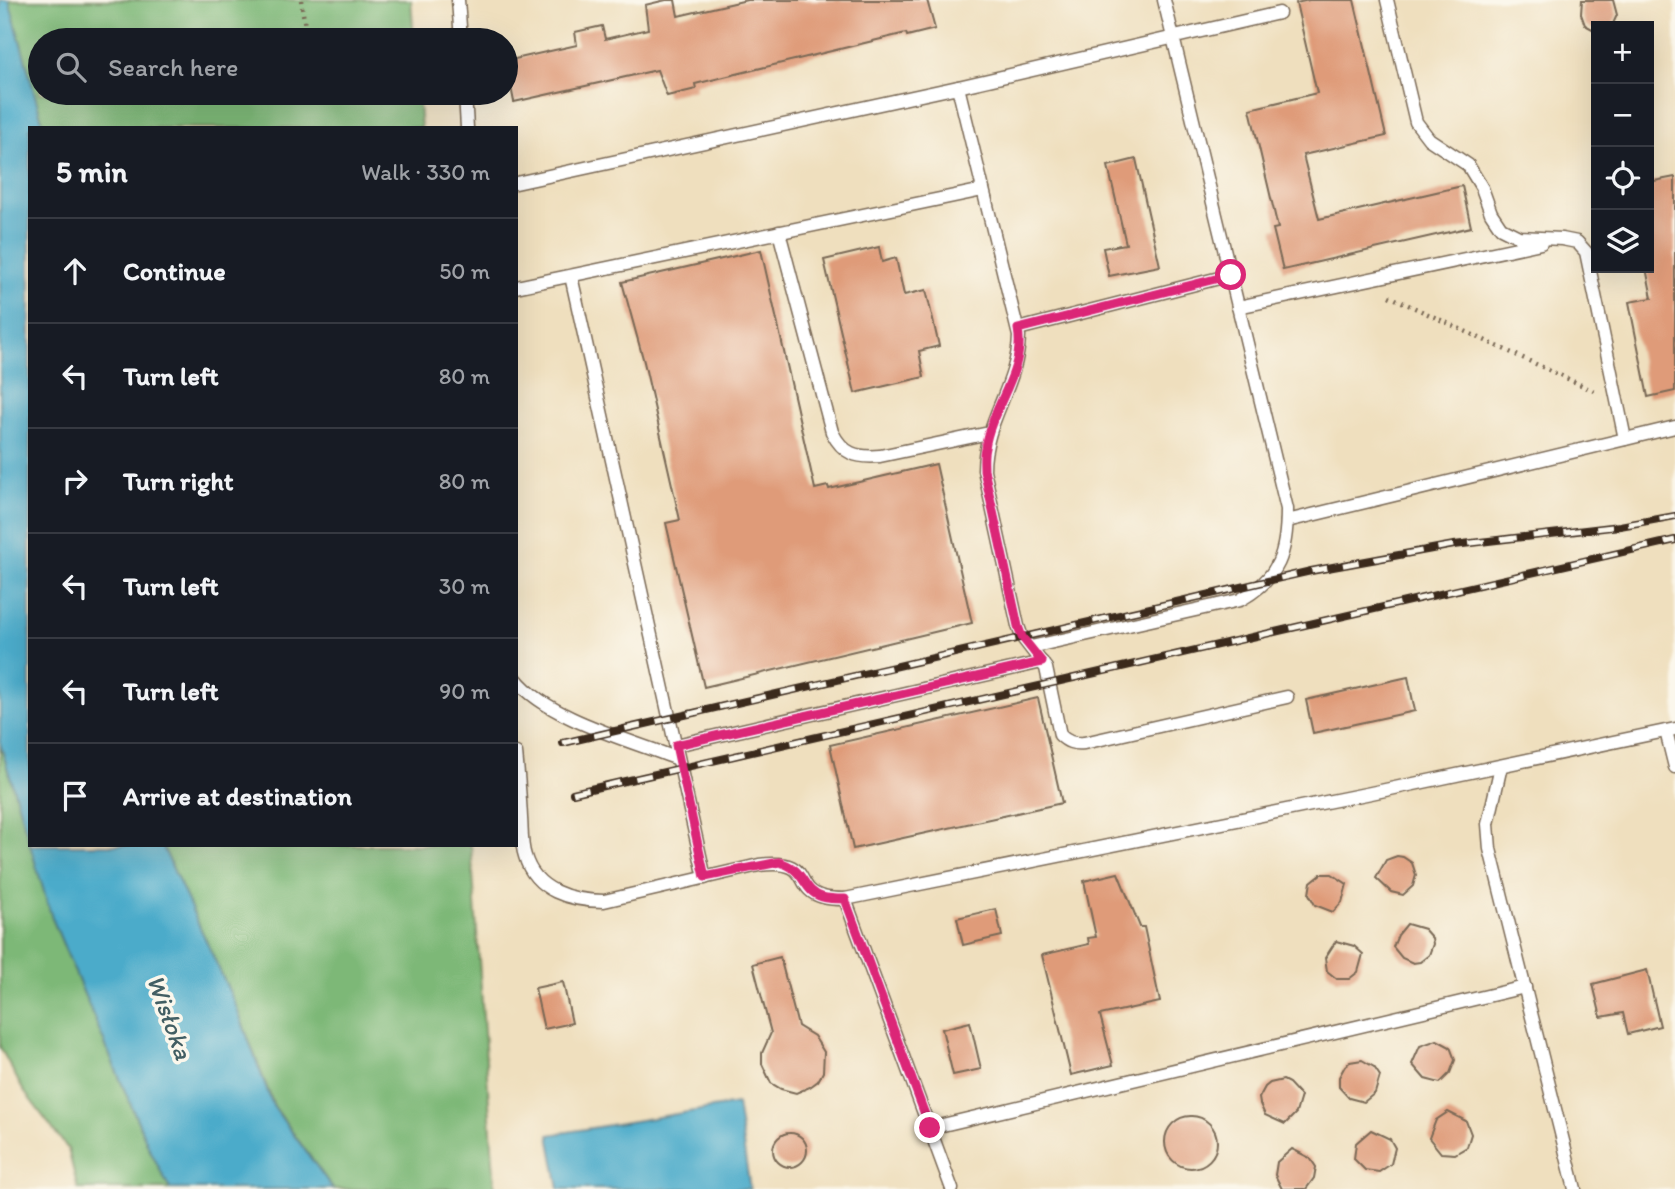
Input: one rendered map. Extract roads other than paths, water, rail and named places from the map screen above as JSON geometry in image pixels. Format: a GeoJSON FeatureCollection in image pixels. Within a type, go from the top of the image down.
{"type":"FeatureCollection","features":[{"type":"Feature","properties":{"kind":"lane"},"geometry":{"type":"LineString","coordinates":[[1031,647],[1240,600],[1258,590],[1280,559],[1287,537],[1287,509],[1164,0]]}},
{"type":"Feature","properties":{"kind":"lane"},"geometry":{"type":"LineString","coordinates":[[1387,0],[1416,122],[1429,139],[1468,165],[1482,188],[1490,213],[1501,228],[1519,237],[1577,242],[1586,252],[1625,439]]}},
{"type":"Feature","properties":{"kind":"lane"},"geometry":{"type":"LineString","coordinates":[[461,1],[461,28]]}},
{"type":"Feature","properties":{"kind":"lane"},"geometry":{"type":"LineString","coordinates":[[518,183],[958,87],[1279,13]]}},
{"type":"Feature","properties":{"kind":"lane"},"geometry":{"type":"LineString","coordinates":[[958,87],[1018,329],[1019,351],[1016,367],[984,449],[984,470],[1018,626],[1022,637],[1046,668],[1056,728],[1065,741],[1074,744],[1287,696]]}},
{"type":"Feature","properties":{"kind":"lane"},"geometry":{"type":"LineString","coordinates":[[466,105],[467,126]]}},
{"type":"Feature","properties":{"kind":"lane"},"geometry":{"type":"LineString","coordinates":[[518,287],[983,190]]}},
{"type":"Feature","properties":{"kind":"lane"},"geometry":{"type":"LineString","coordinates":[[779,232],[832,432],[838,445],[850,454],[863,457],[880,456],[989,433]]}},
{"type":"Feature","properties":{"kind":"lane"},"geometry":{"type":"LineString","coordinates":[[1238,307],[1562,239]]}},
{"type":"Feature","properties":{"kind":"lane"},"geometry":{"type":"LineString","coordinates":[[1018,329],[1231,275]]}},
{"type":"Feature","properties":{"kind":"lane"},"geometry":{"type":"LineString","coordinates":[[571,276],[705,877]]}},
{"type":"Feature","properties":{"kind":"lane"},"geometry":{"type":"LineString","coordinates":[[1287,521],[1675,427]]}},
{"type":"Feature","properties":{"kind":"lane"},"geometry":{"type":"LineString","coordinates":[[676,745],[1042,662]]}},
{"type":"Feature","properties":{"kind":"lane"},"geometry":{"type":"LineString","coordinates":[[518,681],[528,693],[569,717],[678,758]]}},
{"type":"Feature","properties":{"kind":"lane"},"geometry":{"type":"LineString","coordinates":[[518,778],[524,854],[531,870],[549,888],[570,897],[586,901],[604,901],[779,862],[791,865],[814,893],[823,897],[845,899],[1670,730],[1675,766]]}},
{"type":"Feature","properties":{"kind":"lane"},"geometry":{"type":"LineString","coordinates":[[1501,766],[1488,824],[1490,849],[1574,1189]]}},
{"type":"Feature","properties":{"kind":"lane"},"geometry":{"type":"LineString","coordinates":[[845,899],[952,1189]]}},
{"type":"Feature","properties":{"kind":"lane"},"geometry":{"type":"LineString","coordinates":[[930,1128],[1525,986]]}},
{"type":"Feature","properties":{"kind":"water"},"geometry":{"type":"Polygon","coordinates":[[[0,0],[9,0],[28,69],[28,105],[38,105],[43,126],[28,126],[28,837],[0,743],[0,0]]]}},
{"type":"Feature","properties":{"kind":"water","name":"Wisłoka"},"geometry":{"type":"Polygon","coordinates":[[[31,847],[163,847],[236,1006],[273,1106],[333,1189],[170,1189],[149,1148],[52,918],[31,847]]]}},
{"type":"Feature","properties":{"kind":"water"},"geometry":{"type":"Polygon","coordinates":[[[737,1104],[750,1189],[559,1189],[549,1135],[737,1104]]]}},
{"type":"Feature","properties":{"kind":"railway"},"geometry":{"type":"LineString","coordinates":[[563,743],[1311,571],[1454,545],[1620,526],[1675,516]]}},
{"type":"Feature","properties":{"kind":"railway"},"geometry":{"type":"LineString","coordinates":[[573,793],[1675,540]]}}]}
